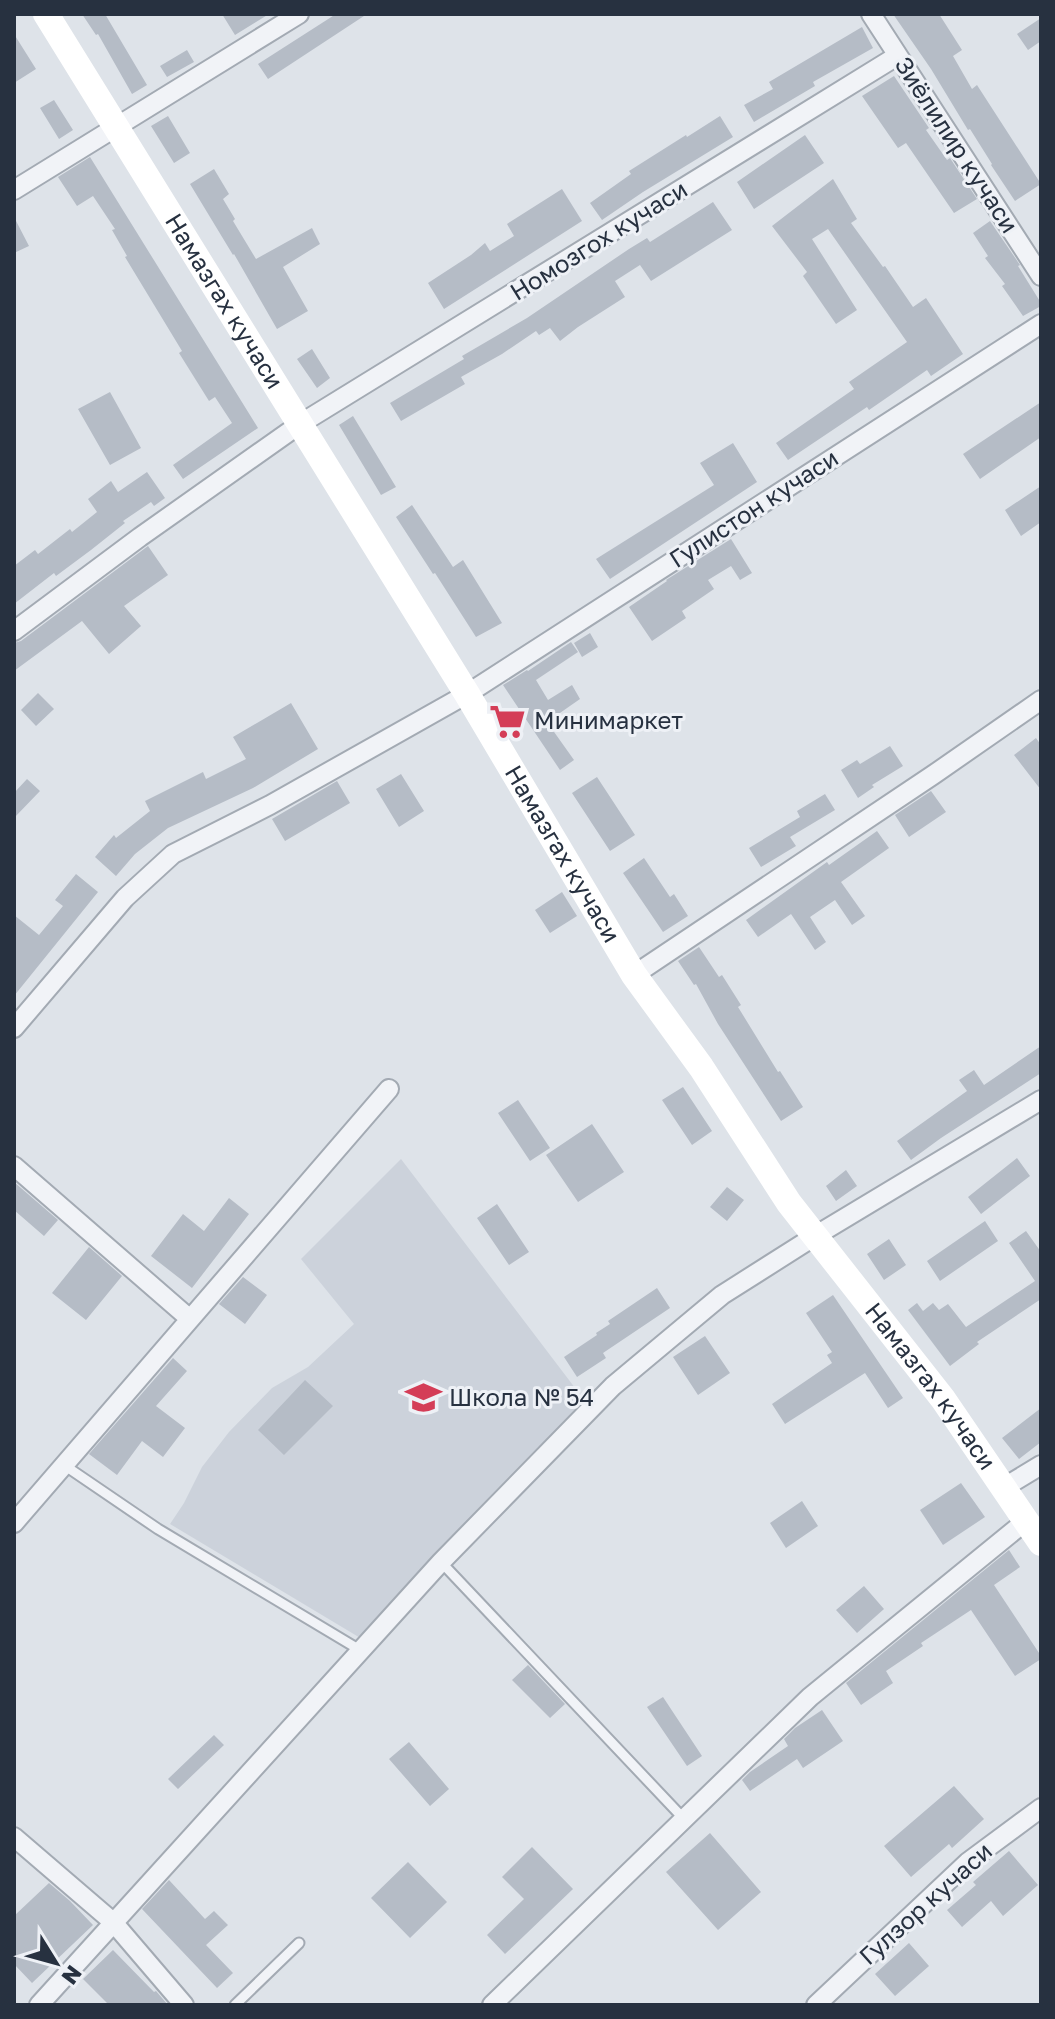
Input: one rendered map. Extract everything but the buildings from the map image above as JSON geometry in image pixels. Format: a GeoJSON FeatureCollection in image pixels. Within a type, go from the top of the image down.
{"type":"FeatureCollection","features":[{"type":"Feature","properties":{"kind":"street","name":"Намазгах кучаси"},"geometry":{"type":"LineString","coordinates":[[46,14],[467,694],[634,975],[701,1067],[789,1203],[943,1399],[1041,1543]]}},
{"type":"Feature","properties":{"kind":"street"},"geometry":{"type":"LineString","coordinates":[[14,190],[299,14]]}},
{"type":"Feature","properties":{"kind":"street","name":"Зиёлилир кучаси"},"geometry":{"type":"LineString","coordinates":[[871,14],[1041,276]]}},
{"type":"Feature","properties":{"kind":"street","name":"Номозгох кучаси"},"geometry":{"type":"LineString","coordinates":[[14,631],[300,424],[897,56]]}},
{"type":"Feature","properties":{"kind":"street","name":"Гулистон кучаси"},"geometry":{"type":"LineString","coordinates":[[14,1028],[125,898],[173,854],[270,805],[467,694],[1041,324]]}},
{"type":"Feature","properties":{"kind":"street"},"geometry":{"type":"LineString","coordinates":[[634,975],[1041,700]]}},
{"type":"Feature","properties":{"kind":"street"},"geometry":{"type":"LineString","coordinates":[[14,1523],[389,1089]]}},
{"type":"Feature","properties":{"kind":"street"},"geometry":{"type":"LineString","coordinates":[[39,2005],[441,1562],[613,1386],[722,1295],[1041,1100]]}},
{"type":"Feature","properties":{"kind":"street"},"geometry":{"type":"LineString","coordinates":[[14,1166],[190,1319]]}},
{"type":"Feature","properties":{"kind":"street"},"geometry":{"type":"LineString","coordinates":[[1003,1488],[1041,1465]]}},
{"type":"Feature","properties":{"kind":"street"},"geometry":{"type":"LineString","coordinates":[[492,2005],[810,1697],[1027,1520]]}},
{"type":"Feature","properties":{"kind":"street","name":"Гулзор кучаси"},"geometry":{"type":"LineString","coordinates":[[816,2005],[968,1862],[1041,1808]]}},
{"type":"Feature","properties":{"kind":"street"},"geometry":{"type":"LineString","coordinates":[[14,1837],[113,1922],[184,2005]]}},
{"type":"Feature","properties":{"kind":"lane"},"geometry":{"type":"LineString","coordinates":[[64,1465],[158,1529],[360,1650]]}},
{"type":"Feature","properties":{"kind":"lane"},"geometry":{"type":"LineString","coordinates":[[441,1562],[684,1819]]}},
{"type":"Feature","properties":{"kind":"lane"},"geometry":{"type":"LineString","coordinates":[[235,2005],[299,1943]]}},
{"type":"Feature","properties":{"kind":"shaded area","name":"Школа № 54"},"geometry":{"type":"Polygon","coordinates":[[[401,1159],[591,1409],[367,1642],[170,1524],[202,1467],[229,1432],[272,1388],[308,1367],[354,1324],[301,1259],[401,1159]]]}},
{"type":"Feature","properties":{"kind":"place","name":"Минимаркет"},"geometry":{"type":"Point","coordinates":[508,721]}},
{"type":"Feature","properties":{"kind":"place","name":"Школа № 54"},"geometry":{"type":"Point","coordinates":[423,1398]}}]}
